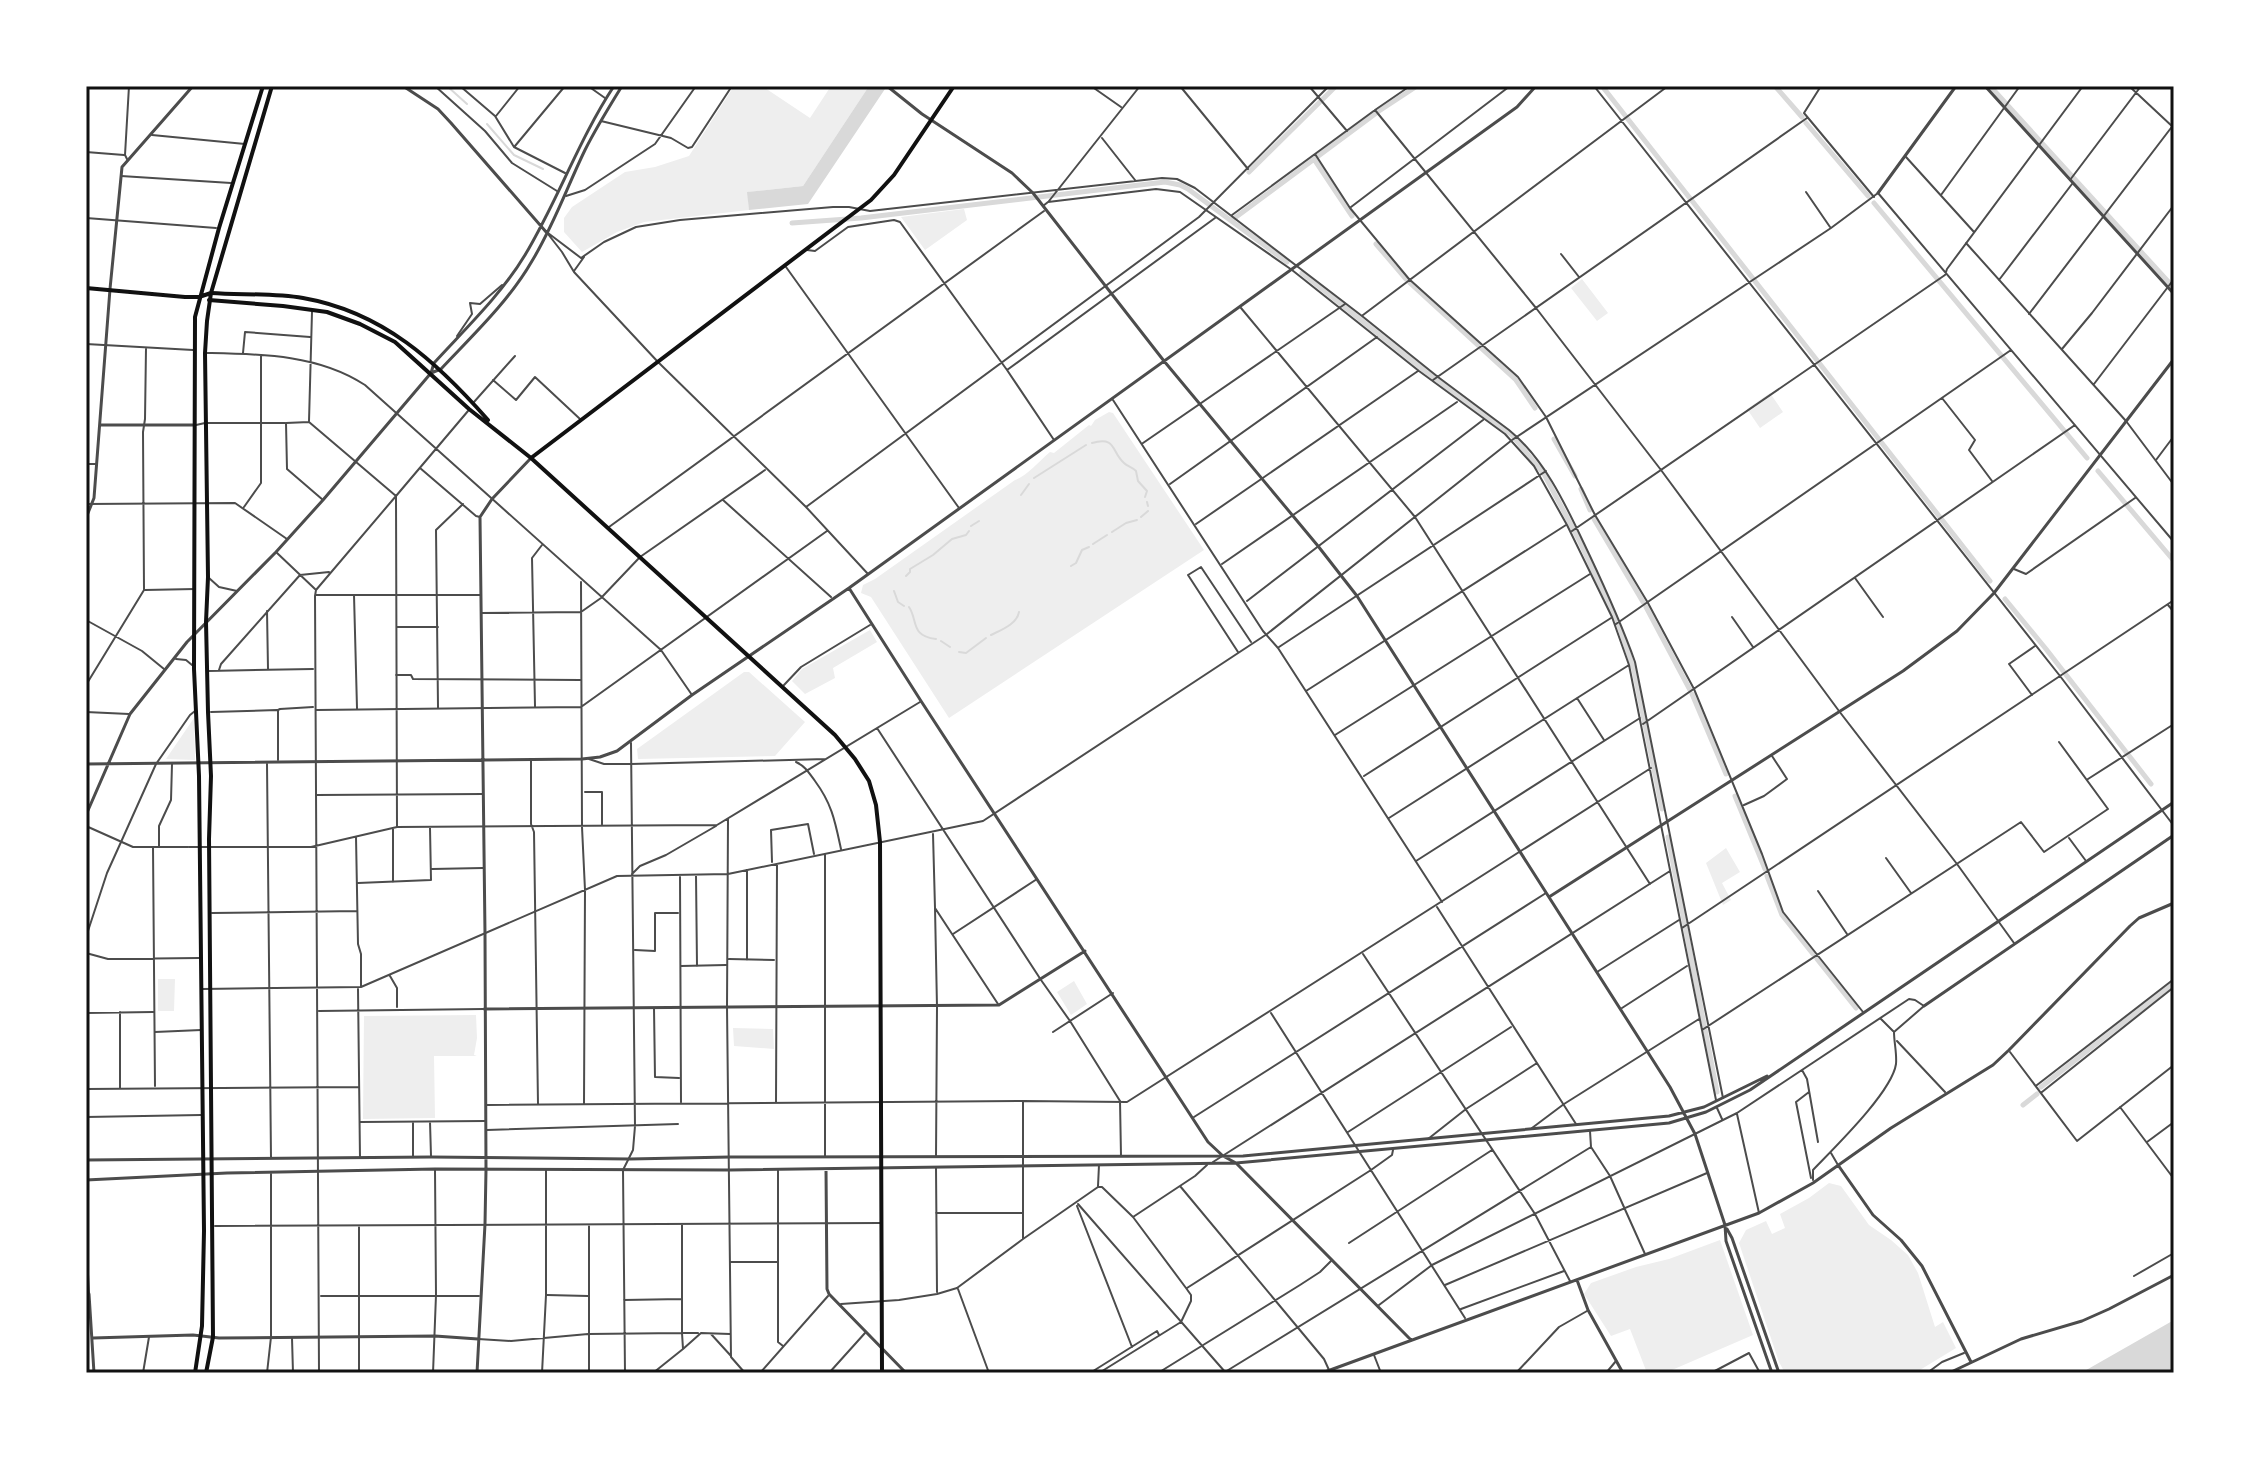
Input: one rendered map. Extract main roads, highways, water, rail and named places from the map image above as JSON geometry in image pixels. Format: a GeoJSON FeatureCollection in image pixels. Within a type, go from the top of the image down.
{"type":"FeatureCollection","features":[{"type":"Feature","properties":{"kind":"main road"},"geometry":{"type":"LineString","coordinates":[[195,1373],[202,1336],[204,1231],[194,669],[193,351],[199,297],[263,86]]}},
{"type":"Feature","properties":{"kind":"main road"},"geometry":{"type":"LineString","coordinates":[[206,1373],[213,1337],[213,1226],[205,353],[209,300],[272,86]]}},
{"type":"Feature","properties":{"kind":"main road"},"geometry":{"type":"LineString","coordinates":[[531,458],[871,200],[894,175],[954,86]]}},
{"type":"Feature","properties":{"kind":"main road"},"geometry":{"type":"LineString","coordinates":[[86,288],[312,309],[360,324],[395,342],[469,409],[531,458],[708,618],[783,686],[855,759],[869,781],[876,805],[880,842],[882,1373]]}},
{"type":"Feature","properties":{"kind":"main road"},"geometry":{"type":"LineString","coordinates":[[199,297],[211,293],[300,298],[364,317],[398,335],[434,363],[495,428]]}},
{"type":"Feature","properties":{"kind":"waterway"},"geometry":{"type":"LineString","coordinates":[[447,86],[467,104]]}},
{"type":"Feature","properties":{"kind":"waterway"},"geometry":{"type":"LineString","coordinates":[[1249,172],[1336,86]]}},
{"type":"Feature","properties":{"kind":"waterway"},"geometry":{"type":"LineString","coordinates":[[1232,220],[1417,86]]}},
{"type":"Feature","properties":{"kind":"waterway"},"geometry":{"type":"LineString","coordinates":[[1602,86],[1990,581]]}},
{"type":"Feature","properties":{"kind":"waterway"},"geometry":{"type":"LineString","coordinates":[[1775,86],[1802,117]]}},
{"type":"Feature","properties":{"kind":"waterway"},"geometry":{"type":"LineString","coordinates":[[1990,86],[2174,288]]}},
{"type":"Feature","properties":{"kind":"waterway"},"geometry":{"type":"LineString","coordinates":[[1806,123],[1868,196]]}},
{"type":"Feature","properties":{"kind":"waterway"},"geometry":{"type":"LineString","coordinates":[[487,124],[514,155],[543,169]]}},
{"type":"Feature","properties":{"kind":"waterway"},"geometry":{"type":"LineString","coordinates":[[1314,159],[1352,216]]}},
{"type":"Feature","properties":{"kind":"waterway"},"geometry":{"type":"LineString","coordinates":[[792,223],[861,218],[1165,182],[1188,189],[1287,262]]}},
{"type":"Feature","properties":{"kind":"waterway"},"geometry":{"type":"LineString","coordinates":[[1874,203],[2087,458]]}},
{"type":"Feature","properties":{"kind":"waterway"},"geometry":{"type":"LineString","coordinates":[[1376,244],[1406,279]]}},
{"type":"Feature","properties":{"kind":"waterway"},"geometry":{"type":"LineString","coordinates":[[1302,273],[1425,371],[1512,435],[1544,474],[1619,626],[1634,670],[1662,809]]}},
{"type":"Feature","properties":{"kind":"waterway"},"geometry":{"type":"LineString","coordinates":[[1410,283],[1516,380],[1535,408]]}},
{"type":"Feature","properties":{"kind":"waterway"},"geometry":{"type":"LineString","coordinates":[[1554,439],[1575,476]]}},
{"type":"Feature","properties":{"kind":"waterway"},"geometry":{"type":"LineString","coordinates":[[1092,443],[1110,443],[1120,459],[1136,471],[1138,481],[1147,491],[1145,497]]}},
{"type":"Feature","properties":{"kind":"waterway"},"geometry":{"type":"LineString","coordinates":[[1034,478],[1086,445]]}},
{"type":"Feature","properties":{"kind":"waterway"},"geometry":{"type":"LineString","coordinates":[[2098,471],[2174,561]]}},
{"type":"Feature","properties":{"kind":"waterway"},"geometry":{"type":"LineString","coordinates":[[1021,495],[1029,484]]}},
{"type":"Feature","properties":{"kind":"waterway"},"geometry":{"type":"LineString","coordinates":[[1581,489],[1590,510]]}},
{"type":"Feature","properties":{"kind":"waterway"},"geometry":{"type":"LineString","coordinates":[[1147,502],[1148,506]]}},
{"type":"Feature","properties":{"kind":"waterway"},"geometry":{"type":"LineString","coordinates":[[1141,517],[1148,511]]}},
{"type":"Feature","properties":{"kind":"waterway"},"geometry":{"type":"LineString","coordinates":[[1594,519],[1643,602]]}},
{"type":"Feature","properties":{"kind":"waterway"},"geometry":{"type":"LineString","coordinates":[[1112,532],[1137,520]]}},
{"type":"Feature","properties":{"kind":"waterway"},"geometry":{"type":"LineString","coordinates":[[971,526],[979,521]]}},
{"type":"Feature","properties":{"kind":"waterway"},"geometry":{"type":"LineString","coordinates":[[906,576],[910,569],[952,539],[969,531]]}},
{"type":"Feature","properties":{"kind":"waterway"},"geometry":{"type":"LineString","coordinates":[[1093,544],[1107,535]]}},
{"type":"Feature","properties":{"kind":"waterway"},"geometry":{"type":"LineString","coordinates":[[1071,566],[1076,563],[1082,550],[1089,547]]}},
{"type":"Feature","properties":{"kind":"waterway"},"geometry":{"type":"LineString","coordinates":[[894,591],[898,602],[904,606]]}},
{"type":"Feature","properties":{"kind":"waterway"},"geometry":{"type":"LineString","coordinates":[[2005,599],[2151,784]]}},
{"type":"Feature","properties":{"kind":"waterway"},"geometry":{"type":"LineString","coordinates":[[909,607],[918,631],[936,639]]}},
{"type":"Feature","properties":{"kind":"waterway"},"geometry":{"type":"LineString","coordinates":[[1646,607],[1690,690]]}},
{"type":"Feature","properties":{"kind":"waterway"},"geometry":{"type":"LineString","coordinates":[[991,635],[1012,623],[1019,612]]}},
{"type":"Feature","properties":{"kind":"waterway"},"geometry":{"type":"LineString","coordinates":[[959,652],[966,653],[986,638]]}},
{"type":"Feature","properties":{"kind":"waterway"},"geometry":{"type":"LineString","coordinates":[[941,641],[950,647]]}},
{"type":"Feature","properties":{"kind":"waterway"},"geometry":{"type":"LineString","coordinates":[[1692,694],[1726,774]]}},
{"type":"Feature","properties":{"kind":"waterway"},"geometry":{"type":"LineString","coordinates":[[1735,796],[1765,869]]}},
{"type":"Feature","properties":{"kind":"waterway"},"geometry":{"type":"LineString","coordinates":[[1668,837],[1717,1092]]}},
{"type":"Feature","properties":{"kind":"waterway"},"geometry":{"type":"LineString","coordinates":[[1767,876],[1782,915],[1813,954]]}},
{"type":"Feature","properties":{"kind":"waterway"},"geometry":{"type":"LineString","coordinates":[[1817,959],[1856,1008]]}},
{"type":"Feature","properties":{"kind":"waterway"},"geometry":{"type":"LineString","coordinates":[[2041,1087],[2174,983]]}},
{"type":"Feature","properties":{"kind":"waterway"},"geometry":{"type":"LineString","coordinates":[[2023,1105],[2037,1094]]}}]}
